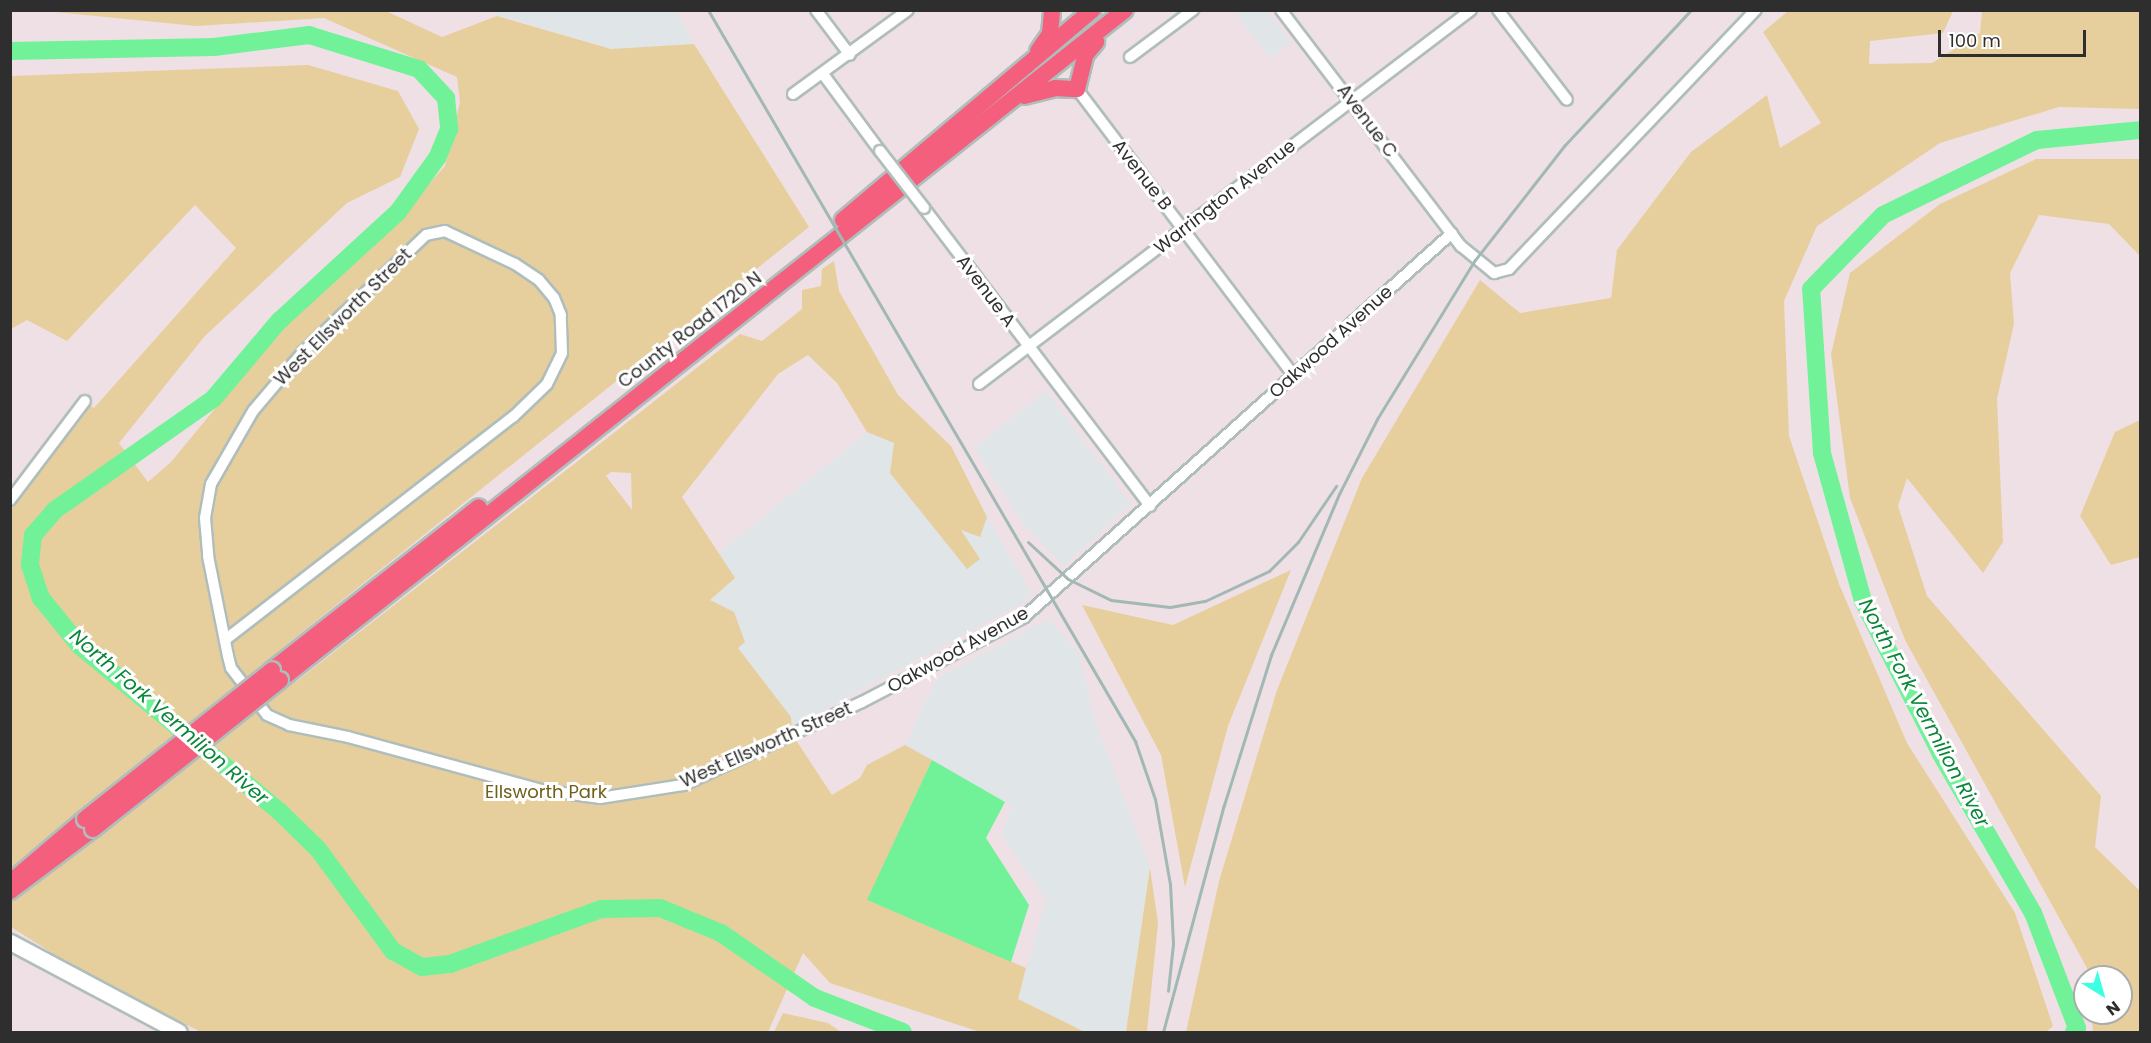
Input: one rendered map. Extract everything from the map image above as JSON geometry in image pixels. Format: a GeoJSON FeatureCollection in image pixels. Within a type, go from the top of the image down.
{"type":"FeatureCollection","features":[{"type":"Feature","properties":{"kind":"main road"},"geometry":{"type":"LineString","coordinates":[[1027,68],[1050,34],[1052,10]]}},
{"type":"Feature","properties":{"kind":"main road"},"geometry":{"type":"LineString","coordinates":[[1027,68],[1092,10]]}},
{"type":"Feature","properties":{"kind":"main road"},"geometry":{"type":"LineString","coordinates":[[1011,101],[1038,91],[1077,89],[1086,54],[1125,10]]}},
{"type":"Feature","properties":{"kind":"main road","name":"County Road 1720 N"},"geometry":{"type":"LineString","coordinates":[[276,675],[1125,10]]}},
{"type":"Feature","properties":{"kind":"main road","name":"County Road 1720 N"},"geometry":{"type":"LineString","coordinates":[[276,675],[799,255],[1027,68]]}},
{"type":"Feature","properties":{"kind":"main road"},"geometry":{"type":"LineString","coordinates":[[10,891],[89,824],[276,675]]}},
{"type":"Feature","properties":{"kind":"main road"},"geometry":{"type":"LineString","coordinates":[[10,883],[89,824]]}},
{"type":"Feature","properties":{"kind":"street"},"geometry":{"type":"LineString","coordinates":[[816,10],[850,55]]}},
{"type":"Feature","properties":{"kind":"street"},"geometry":{"type":"LineString","coordinates":[[793,94],[850,55],[908,10]]}},
{"type":"Feature","properties":{"kind":"street"},"geometry":{"type":"LineString","coordinates":[[1130,57],[1193,10]]}},
{"type":"Feature","properties":{"kind":"street","name":"Avenue C"},"geometry":{"type":"LineString","coordinates":[[1281,10],[1452,233]]}},
{"type":"Feature","properties":{"kind":"street","name":"Warrington Avenue"},"geometry":{"type":"LineString","coordinates":[[979,384],[1471,10]]}},
{"type":"Feature","properties":{"kind":"street"},"geometry":{"type":"LineString","coordinates":[[1498,10],[1568,100]]}},
{"type":"Feature","properties":{"kind":"street"},"geometry":{"type":"LineString","coordinates":[[1452,233],[1475,260],[1494,273],[1509,269],[1756,10]]}},
{"type":"Feature","properties":{"kind":"street","name":"Avenue A"},"geometry":{"type":"LineString","coordinates":[[823,74],[1028,348],[1150,506]]}},
{"type":"Feature","properties":{"kind":"street","name":"Avenue B"},"geometry":{"type":"LineString","coordinates":[[1077,89],[1294,376]]}},
{"type":"Feature","properties":{"kind":"street","name":"West Ellsworth Street"},"geometry":{"type":"LineString","coordinates":[[225,640],[513,417],[547,384],[562,353],[561,315],[554,298],[539,280],[515,264],[445,231],[426,235],[303,352],[253,411],[211,484],[205,518],[208,556],[225,640],[237,680],[267,715],[289,725],[348,737],[542,790],[600,798],[683,785],[862,702]]}},
{"type":"Feature","properties":{"kind":"street","name":"Oakwood Avenue"},"geometry":{"type":"LineString","coordinates":[[862,702],[1023,618],[1452,233]]}},
{"type":"Feature","properties":{"kind":"street"},"geometry":{"type":"LineString","coordinates":[[10,500],[85,401]]}},
{"type":"Feature","properties":{"kind":"street"},"geometry":{"type":"LineString","coordinates":[[10,942],[179,1032]]}},
{"type":"Feature","properties":{"kind":"shaded area"},"geometry":{"type":"Polygon","coordinates":[[[484,11],[676,11],[694,44],[611,49],[484,11]]]}},
{"type":"Feature","properties":{"kind":"shaded area"},"geometry":{"type":"Polygon","coordinates":[[[1234,11],[1267,11],[1291,42],[1270,58],[1234,11]]]}},
{"type":"Feature","properties":{"kind":"shaded area"},"geometry":{"type":"Polygon","coordinates":[[[1046,391],[1131,504],[1064,566],[1023,524],[974,447],[1046,391]]]}},
{"type":"Feature","properties":{"kind":"shaded area"},"geometry":{"type":"Polygon","coordinates":[[[867,432],[894,443],[961,530],[980,536],[987,517],[1032,594],[1023,603],[791,727],[791,717],[738,647],[710,600],[735,578],[719,553],[867,432]]]}},
{"type":"Feature","properties":{"kind":"shaded area"},"geometry":{"type":"Polygon","coordinates":[[[1048,619],[1079,653],[1093,715],[1150,868],[1126,1032],[1085,1032],[1018,999],[1046,899],[1001,835],[1012,806],[905,745],[936,679],[1048,619]]]}},
{"type":"Feature","properties":{"kind":"shaded area"},"geometry":{"type":"Polygon","coordinates":[[[932,760],[1005,802],[986,838],[1029,905],[1011,962],[867,900],[932,760]]]}},
{"type":"Feature","properties":{"kind":"green space","name":"Ellsworth Park"},"geometry":{"type":"Polygon","coordinates":[[[45,11],[386,11],[442,37],[497,16],[611,49],[694,44],[809,227],[280,650],[267,665],[285,686],[297,681],[740,334],[762,341],[802,309],[802,290],[821,286],[822,269],[834,261],[839,291],[898,395],[951,446],[987,517],[980,537],[961,530],[980,559],[967,569],[890,473],[894,443],[867,432],[837,383],[808,355],[778,374],[682,497],[735,578],[710,600],[734,612],[745,642],[738,648],[791,717],[792,734],[832,795],[860,778],[867,765],[905,745],[932,760],[868,900],[1026,968],[1018,999],[1085,1032],[980,1032],[830,983],[803,953],[768,1032],[201,1032],[79,970],[11,927],[10,511],[91,406],[94,408],[236,248],[195,205],[67,341],[27,320],[11,329],[11,76],[308,65],[398,91],[419,129],[400,177],[347,203],[204,337],[119,443],[148,482],[171,462],[280,330],[373,247],[445,166],[460,102],[457,77],[324,18],[196,26],[45,11]],[[611,472],[606,476],[632,510],[631,473],[611,472]]]}},
{"type":"Feature","properties":{"kind":"green space"},"geometry":{"type":"Polygon","coordinates":[[[1788,11],[1953,11],[1943,33],[1870,41],[1869,64],[1932,63],[1980,33],[1982,11],[2140,11],[2140,109],[2059,107],[1940,143],[1817,226],[1784,301],[1789,436],[1839,584],[1907,743],[2015,913],[2053,1026],[2046,1032],[1186,1032],[1219,881],[1277,690],[1362,478],[1480,280],[1520,313],[1611,298],[1617,250],[1691,152],[1767,95],[1780,148],[1821,123],[1763,32],[1788,11]]]}},
{"type":"Feature","properties":{"kind":"green space"},"geometry":{"type":"Polygon","coordinates":[[[2036,159],[2140,159],[2140,256],[2109,224],[2039,215],[2010,273],[2014,324],[1997,399],[2003,542],[1983,573],[1907,478],[1898,506],[1927,596],[2101,796],[2095,847],[2140,891],[2140,1032],[2093,1032],[2092,1025],[2133,1025],[2133,965],[2085,965],[1905,640],[1850,498],[1831,354],[1850,273],[1940,204],[2036,159]]]}},
{"type":"Feature","properties":{"kind":"green space"},"geometry":{"type":"Polygon","coordinates":[[[2140,420],[2140,557],[2111,565],[2080,516],[2115,432],[2140,420]]]}},
{"type":"Feature","properties":{"kind":"green space"},"geometry":{"type":"Polygon","coordinates":[[[1291,570],[1228,726],[1185,887],[1161,755],[1082,605],[1173,625],[1291,570]]]}},
{"type":"Feature","properties":{"kind":"green space"},"geometry":{"type":"Polygon","coordinates":[[[1150,868],[1158,923],[1147,1032],[1126,1032],[1150,868]]]}},
{"type":"Feature","properties":{"kind":"green space"},"geometry":{"type":"Polygon","coordinates":[[[783,1013],[828,1023],[841,1032],[774,1032],[783,1013]]]}},
{"type":"Feature","properties":{"kind":"waterway","name":"North Fork Vermilion River"},"geometry":{"type":"LineString","coordinates":[[10,51],[214,47],[309,35],[419,69],[446,98],[449,129],[437,158],[398,212],[279,321],[213,399],[55,510],[33,535],[30,565],[41,598],[79,645],[279,811],[318,849],[393,951],[422,967],[450,964],[601,909],[660,908],[721,933],[815,998],[903,1032]]}},
{"type":"Feature","properties":{"kind":"waterway","name":"North Fork Vermilion River"},"geometry":{"type":"LineString","coordinates":[[2074,1032],[2077,1028],[2033,913],[1941,754],[1863,601],[1822,453],[1811,289],[1883,215],[2037,140],[2140,130]]}},
{"type":"Feature","properties":{"kind":"railway"},"geometry":{"type":"LineString","coordinates":[[708,10],[1135,741],[1155,799],[1170,884],[1173,944],[1168,991]]}},
{"type":"Feature","properties":{"kind":"railway"},"geometry":{"type":"LineString","coordinates":[[1163,1032],[1224,805],[1271,655],[1339,494],[1377,419],[1475,260],[1565,145],[1691,10]]}},
{"type":"Feature","properties":{"kind":"railway"},"geometry":{"type":"LineString","coordinates":[[1028,542],[1068,579],[1111,600],[1170,607],[1205,601],[1269,571],[1298,542],[1336,486]]}}]}
